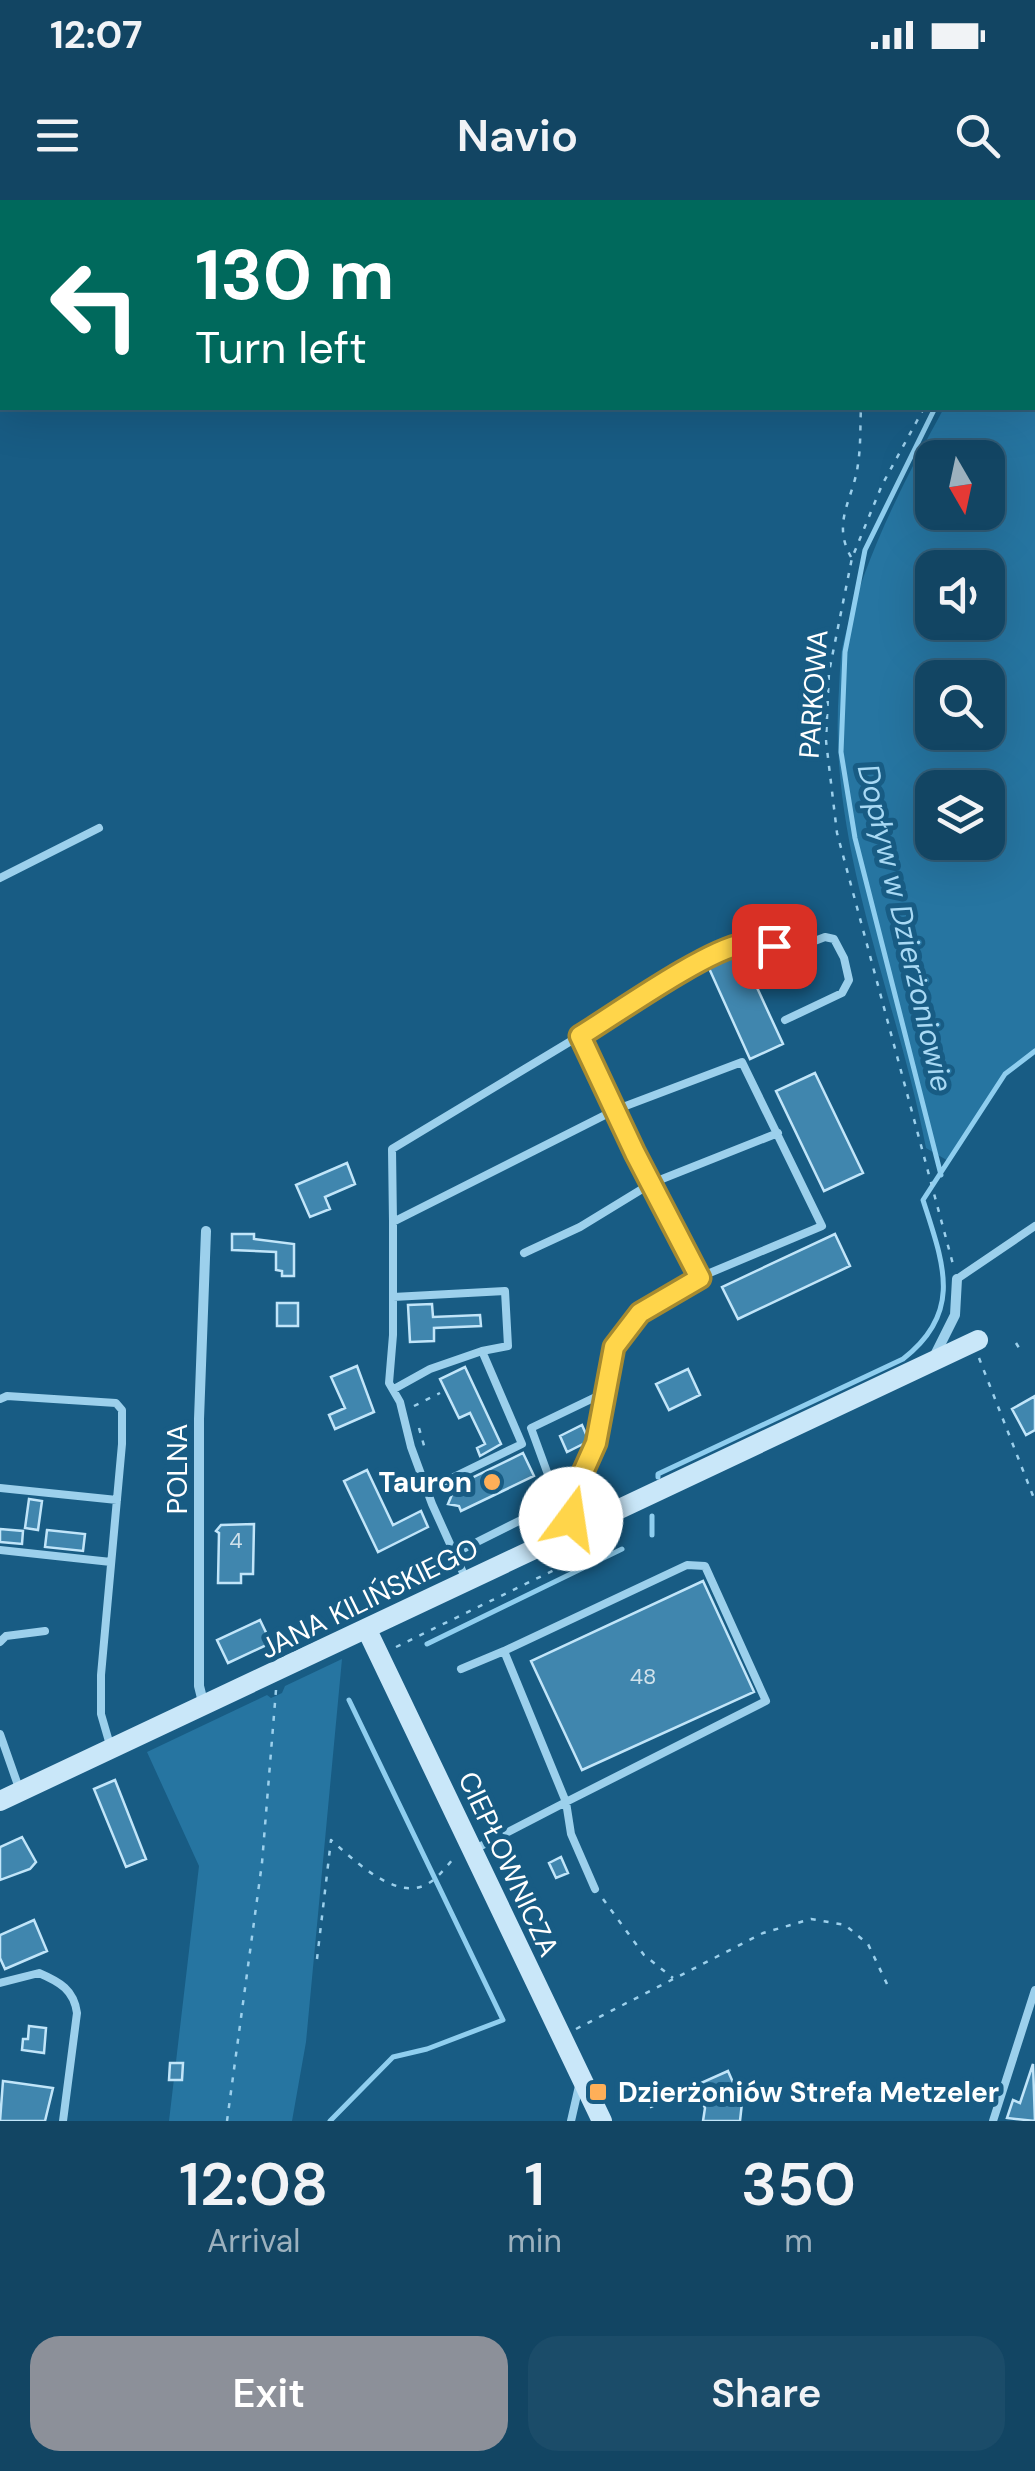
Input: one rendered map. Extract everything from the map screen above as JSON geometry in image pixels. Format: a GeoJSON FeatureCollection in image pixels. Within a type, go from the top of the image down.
{"type":"FeatureCollection","features":[{"type":"Feature","properties":{"kind":"street","name":"POLNA"},"geometry":{"type":"LineString","coordinates":[[204,1707],[198,1686],[199,1418],[206,1231]]}},
{"type":"Feature","properties":{"kind":"street"},"geometry":{"type":"LineString","coordinates":[[930,1364],[950,1330],[958,1300],[957,1278]]}},
{"type":"Feature","properties":{"kind":"street","name":"JANA KILIŃSKIEGO"},"geometry":{"type":"LineString","coordinates":[[0,1801],[276,1674],[467,1582],[574,1525],[602,1518],[975,1342]]}},
{"type":"Feature","properties":{"kind":"street","name":"CIEPŁOWNICZA"},"geometry":{"type":"LineString","coordinates":[[367,1630],[602,2121]]}},
{"type":"Feature","properties":{"kind":"lane"},"geometry":{"type":"LineString","coordinates":[[0,878],[99,828]]}},
{"type":"Feature","properties":{"kind":"lane"},"geometry":{"type":"LineString","coordinates":[[467,1582],[426,1490],[400,1402],[388,1383],[393,1297],[392,1149],[694,966],[732,947],[774,946],[786,952],[825,936],[834,938],[850,980],[842,993],[786,1020]]}},
{"type":"Feature","properties":{"kind":"lane"},"geometry":{"type":"LineString","coordinates":[[580,1036],[700,1278]]}},
{"type":"Feature","properties":{"kind":"lane"},"geometry":{"type":"LineString","coordinates":[[393,1222],[616,1110],[742,1062],[822,1226],[700,1278],[640,1313],[614,1347],[596,1443],[583,1472],[574,1525]]}},
{"type":"Feature","properties":{"kind":"lane"},"geometry":{"type":"LineString","coordinates":[[524,1253],[580,1227],[652,1184],[778,1133]]}},
{"type":"Feature","properties":{"kind":"lane"},"geometry":{"type":"LineString","coordinates":[[957,1278],[1035,1226]]}},
{"type":"Feature","properties":{"kind":"lane"},"geometry":{"type":"LineString","coordinates":[[393,1297],[505,1292],[508,1346],[482,1350],[430,1369],[394,1388]]}},
{"type":"Feature","properties":{"kind":"lane"},"geometry":{"type":"LineString","coordinates":[[426,1490],[522,1444],[482,1350]]}},
{"type":"Feature","properties":{"kind":"lane"},"geometry":{"type":"LineString","coordinates":[[574,1525],[550,1480],[531,1428],[606,1392]]}},
{"type":"Feature","properties":{"kind":"lane"},"geometry":{"type":"LineString","coordinates":[[0,1399],[8,1396],[120,1405],[122,1444],[101,1694],[104,1730],[112,1749]]}},
{"type":"Feature","properties":{"kind":"lane"},"geometry":{"type":"LineString","coordinates":[[583,1472],[602,1518]]}},
{"type":"Feature","properties":{"kind":"lane"},"geometry":{"type":"LineString","coordinates":[[0,1488],[117,1500]]}},
{"type":"Feature","properties":{"kind":"lane"},"geometry":{"type":"LineString","coordinates":[[396,1582],[547,1507]]}},
{"type":"Feature","properties":{"kind":"lane"},"geometry":{"type":"LineString","coordinates":[[0,1550],[111,1562]]}},
{"type":"Feature","properties":{"kind":"lane"},"geometry":{"type":"LineString","coordinates":[[461,1669],[686,1565],[705,1566],[766,1700],[566,1802],[470,1846]]}},
{"type":"Feature","properties":{"kind":"lane"},"geometry":{"type":"LineString","coordinates":[[0,1642],[6,1636],[45,1631]]}},
{"type":"Feature","properties":{"kind":"lane"},"geometry":{"type":"LineString","coordinates":[[504,1651],[566,1802],[572,1834],[596,1889]]}},
{"type":"Feature","properties":{"kind":"lane"},"geometry":{"type":"LineString","coordinates":[[0,1734],[20,1791]]}},
{"type":"Feature","properties":{"kind":"lane"},"geometry":{"type":"LineString","coordinates":[[0,1983],[39,1973],[67,1988],[75,1998],[77,2013],[64,2121]]}},
{"type":"Feature","properties":{"kind":"lane"},"geometry":{"type":"LineString","coordinates":[[994,2121],[1035,1990]]}},
{"type":"Feature","properties":{"kind":"lane"},"geometry":{"type":"LineString","coordinates":[[570,2121],[581,2077]]}},
{"type":"Feature","properties":{"kind":"path"},"geometry":{"type":"LineString","coordinates":[[852,558],[843,543],[843,520],[858,467],[861,410]]}},
{"type":"Feature","properties":{"kind":"path","name":"PARKOWA"},"geometry":{"type":"LineString","coordinates":[[923,410],[882,485],[852,558],[829,672],[826,741],[837,833],[957,1278]]}},
{"type":"Feature","properties":{"kind":"path"},"geometry":{"type":"LineString","coordinates":[[975,1342],[1035,1501]]}},
{"type":"Feature","properties":{"kind":"path"},"geometry":{"type":"LineString","coordinates":[[1016,1343],[1020,1351]]}},
{"type":"Feature","properties":{"kind":"path"},"geometry":{"type":"LineString","coordinates":[[438,1485],[414,1406],[440,1394]]}},
{"type":"Feature","properties":{"kind":"path"},"geometry":{"type":"LineString","coordinates":[[394,1648],[583,1556],[597,1542]]}},
{"type":"Feature","properties":{"kind":"path"},"geometry":{"type":"LineString","coordinates":[[228,2121],[270,1792],[276,1674]]}},
{"type":"Feature","properties":{"kind":"path"},"geometry":{"type":"LineString","coordinates":[[317,1959],[331,1840],[381,1878],[406,1889],[434,1880],[470,1846]]}},
{"type":"Feature","properties":{"kind":"path"},"geometry":{"type":"LineString","coordinates":[[596,1889],[644,1954],[674,1978]]}},
{"type":"Feature","properties":{"kind":"path"},"geometry":{"type":"LineString","coordinates":[[561,2035],[763,1933],[811,1919],[846,1925],[868,1944],[886,1984]]}},
{"type":"Feature","properties":{"kind":"shaded area"},"geometry":{"type":"Polygon","coordinates":[[[943,410],[1035,410],[1035,1052],[1006,1074],[950,1162],[926,1148],[867,920],[843,806],[838,748],[840,666],[843,644],[873,552],[915,463],[915,530],[1005,530],[1005,440],[927,440],[943,410]]]}},
{"type":"Feature","properties":{"kind":"shaded area"},"geometry":{"type":"Polygon","coordinates":[[[342,1659],[306,2042],[292,2121],[169,2121],[199,1866],[147,1752],[267,1695],[271,1698],[282,1693],[285,1686],[342,1659]]]}},
{"type":"Feature","properties":{"kind":"building"},"geometry":{"type":"Polygon","coordinates":[[[741,953],[783,1044],[750,1059],[708,966],[741,953]]]}},
{"type":"Feature","properties":{"kind":"building"},"geometry":{"type":"Polygon","coordinates":[[[815,1073],[863,1173],[824,1191],[776,1091],[815,1073]]]}},
{"type":"Feature","properties":{"kind":"building"},"geometry":{"type":"Polygon","coordinates":[[[347,1163],[355,1184],[325,1197],[330,1209],[310,1217],[296,1185],[347,1163]]]}},
{"type":"Feature","properties":{"kind":"building"},"geometry":{"type":"Polygon","coordinates":[[[232,1234],[254,1234],[254,1239],[294,1244],[294,1276],[282,1276],[282,1271],[276,1270],[276,1252],[232,1250],[232,1234]]]}},
{"type":"Feature","properties":{"kind":"building"},"geometry":{"type":"Polygon","coordinates":[[[835,1234],[850,1266],[738,1319],[722,1287],[835,1234]]]}},
{"type":"Feature","properties":{"kind":"building"},"geometry":{"type":"Polygon","coordinates":[[[277,1303],[298,1303],[298,1326],[277,1326],[277,1303]]]}},
{"type":"Feature","properties":{"kind":"building"},"geometry":{"type":"Polygon","coordinates":[[[432,1304],[433,1317],[480,1315],[481,1326],[434,1328],[434,1341],[410,1342],[408,1305],[432,1304]]]}},
{"type":"Feature","properties":{"kind":"building"},"geometry":{"type":"Polygon","coordinates":[[[357,1366],[374,1412],[335,1429],[329,1415],[345,1408],[331,1377],[357,1366]]]}},
{"type":"Feature","properties":{"kind":"building"},"geometry":{"type":"Polygon","coordinates":[[[465,1367],[501,1444],[480,1456],[477,1448],[485,1444],[470,1413],[459,1418],[440,1379],[465,1367]]]}},
{"type":"Feature","properties":{"kind":"building"},"geometry":{"type":"Polygon","coordinates":[[[688,1369],[700,1395],[669,1410],[656,1384],[688,1369]]]}},
{"type":"Feature","properties":{"kind":"building"},"geometry":{"type":"Polygon","coordinates":[[[1035,1396],[1035,1430],[1026,1435],[1012,1409],[1035,1396]]]}},
{"type":"Feature","properties":{"kind":"building"},"geometry":{"type":"Polygon","coordinates":[[[582,1425],[589,1441],[567,1452],[560,1436],[582,1425]]]}},
{"type":"Feature","properties":{"kind":"building","name":"Tauron"},"geometry":{"type":"Polygon","coordinates":[[[523,1453],[534,1476],[461,1511],[459,1506],[448,1504],[451,1488],[523,1453]]]}},
{"type":"Feature","properties":{"kind":"building"},"geometry":{"type":"Polygon","coordinates":[[[367,1470],[393,1525],[421,1511],[428,1527],[378,1552],[344,1481],[367,1470]]]}},
{"type":"Feature","properties":{"kind":"building"},"geometry":{"type":"Polygon","coordinates":[[[29,1499],[42,1501],[38,1530],[25,1528],[29,1499]]]}},
{"type":"Feature","properties":{"kind":"building"},"geometry":{"type":"Polygon","coordinates":[[[254,1524],[253,1574],[241,1574],[241,1583],[218,1583],[216,1531],[221,1525],[254,1524]]]}},
{"type":"Feature","properties":{"kind":"building"},"geometry":{"type":"Polygon","coordinates":[[[0,1529],[23,1531],[22,1544],[0,1542],[0,1529]]]}},
{"type":"Feature","properties":{"kind":"building"},"geometry":{"type":"Polygon","coordinates":[[[47,1530],[85,1534],[83,1551],[45,1547],[47,1530]]]}},
{"type":"Feature","properties":{"kind":"building"},"geometry":{"type":"Polygon","coordinates":[[[703,1581],[754,1692],[582,1770],[531,1661],[703,1581]]]}},
{"type":"Feature","properties":{"kind":"building"},"geometry":{"type":"Polygon","coordinates":[[[260,1620],[271,1643],[228,1663],[217,1640],[260,1620]]]}},
{"type":"Feature","properties":{"kind":"building"},"geometry":{"type":"Polygon","coordinates":[[[115,1780],[146,1859],[126,1867],[94,1789],[115,1780]]]}},
{"type":"Feature","properties":{"kind":"building"},"geometry":{"type":"Polygon","coordinates":[[[22,1837],[36,1862],[30,1869],[0,1880],[0,1847],[22,1837]]]}},
{"type":"Feature","properties":{"kind":"building"},"geometry":{"type":"Polygon","coordinates":[[[561,1857],[568,1873],[556,1878],[549,1863],[561,1857]]]}},
{"type":"Feature","properties":{"kind":"building"},"geometry":{"type":"Polygon","coordinates":[[[34,1920],[47,1951],[5,1969],[0,1958],[0,1935],[34,1920]]]}},
{"type":"Feature","properties":{"kind":"building"},"geometry":{"type":"Polygon","coordinates":[[[29,2026],[46,2028],[44,2053],[22,2050],[29,2026]]]}},
{"type":"Feature","properties":{"kind":"building"},"geometry":{"type":"Polygon","coordinates":[[[170,2063],[183,2063],[182,2080],[169,2080],[170,2063]]]}},
{"type":"Feature","properties":{"kind":"building"},"geometry":{"type":"Polygon","coordinates":[[[1033,2064],[1035,2121],[1007,2118],[1013,2100],[1020,2103],[1033,2064]]]}},
{"type":"Feature","properties":{"kind":"building"},"geometry":{"type":"Polygon","coordinates":[[[728,2071],[742,2103],[740,2121],[703,2121],[705,2108],[694,2086],[728,2071]]]}},
{"type":"Feature","properties":{"kind":"building"},"geometry":{"type":"Polygon","coordinates":[[[3,2081],[53,2088],[45,2121],[0,2121],[3,2081]]]}},
{"type":"Feature","properties":{"kind":"building"},"geometry":{"type":"Polygon","coordinates":[[[667,2087],[672,2098],[651,2107],[646,2097],[667,2087]]]}},
{"type":"Feature","properties":{"kind":"waterway","name":"Dopływ w Dzierżoniowie"},"geometry":{"type":"LineString","coordinates":[[934,410],[865,550],[845,652],[841,752],[855,838],[941,1175]]}},
{"type":"Feature","properties":{"kind":"waterway","name":"Dopływ w Dzierżoniowie"},"geometry":{"type":"LineString","coordinates":[[658,1477],[903,1359],[922,1341],[935,1323],[943,1286],[942,1266],[923,1200],[1005,1074],[1035,1051]]}},
{"type":"Feature","properties":{"kind":"waterway","name":"Dopływ w Dzierżoniowie"},"geometry":{"type":"LineString","coordinates":[[652,1516],[652,1535]]}},
{"type":"Feature","properties":{"kind":"waterway","name":"Dopływ w Dzierżoniowie"},"geometry":{"type":"LineString","coordinates":[[427,1644],[622,1549]]}},
{"type":"Feature","properties":{"kind":"waterway","name":"Dopływ w Dzierżoniowie"},"geometry":{"type":"LineString","coordinates":[[330,2121],[393,2057],[427,2049],[503,2020],[349,1700]]}},
{"type":"Feature","properties":{"kind":"place","name":"Tauron"},"geometry":{"type":"Point","coordinates":[492,1482]}},
{"type":"Feature","properties":{"kind":"place","name":"Dzierżoniów Strefa Metzeler"},"geometry":{"type":"Point","coordinates":[598,2092]}},
{"type":"Feature","properties":{"kind":"route"},"geometry":{"type":"LineString","coordinates":[[571,1519],[583,1472],[596,1443],[614,1347],[640,1313],[700,1278],[580,1036],[732,947],[774,946]]}}]}
